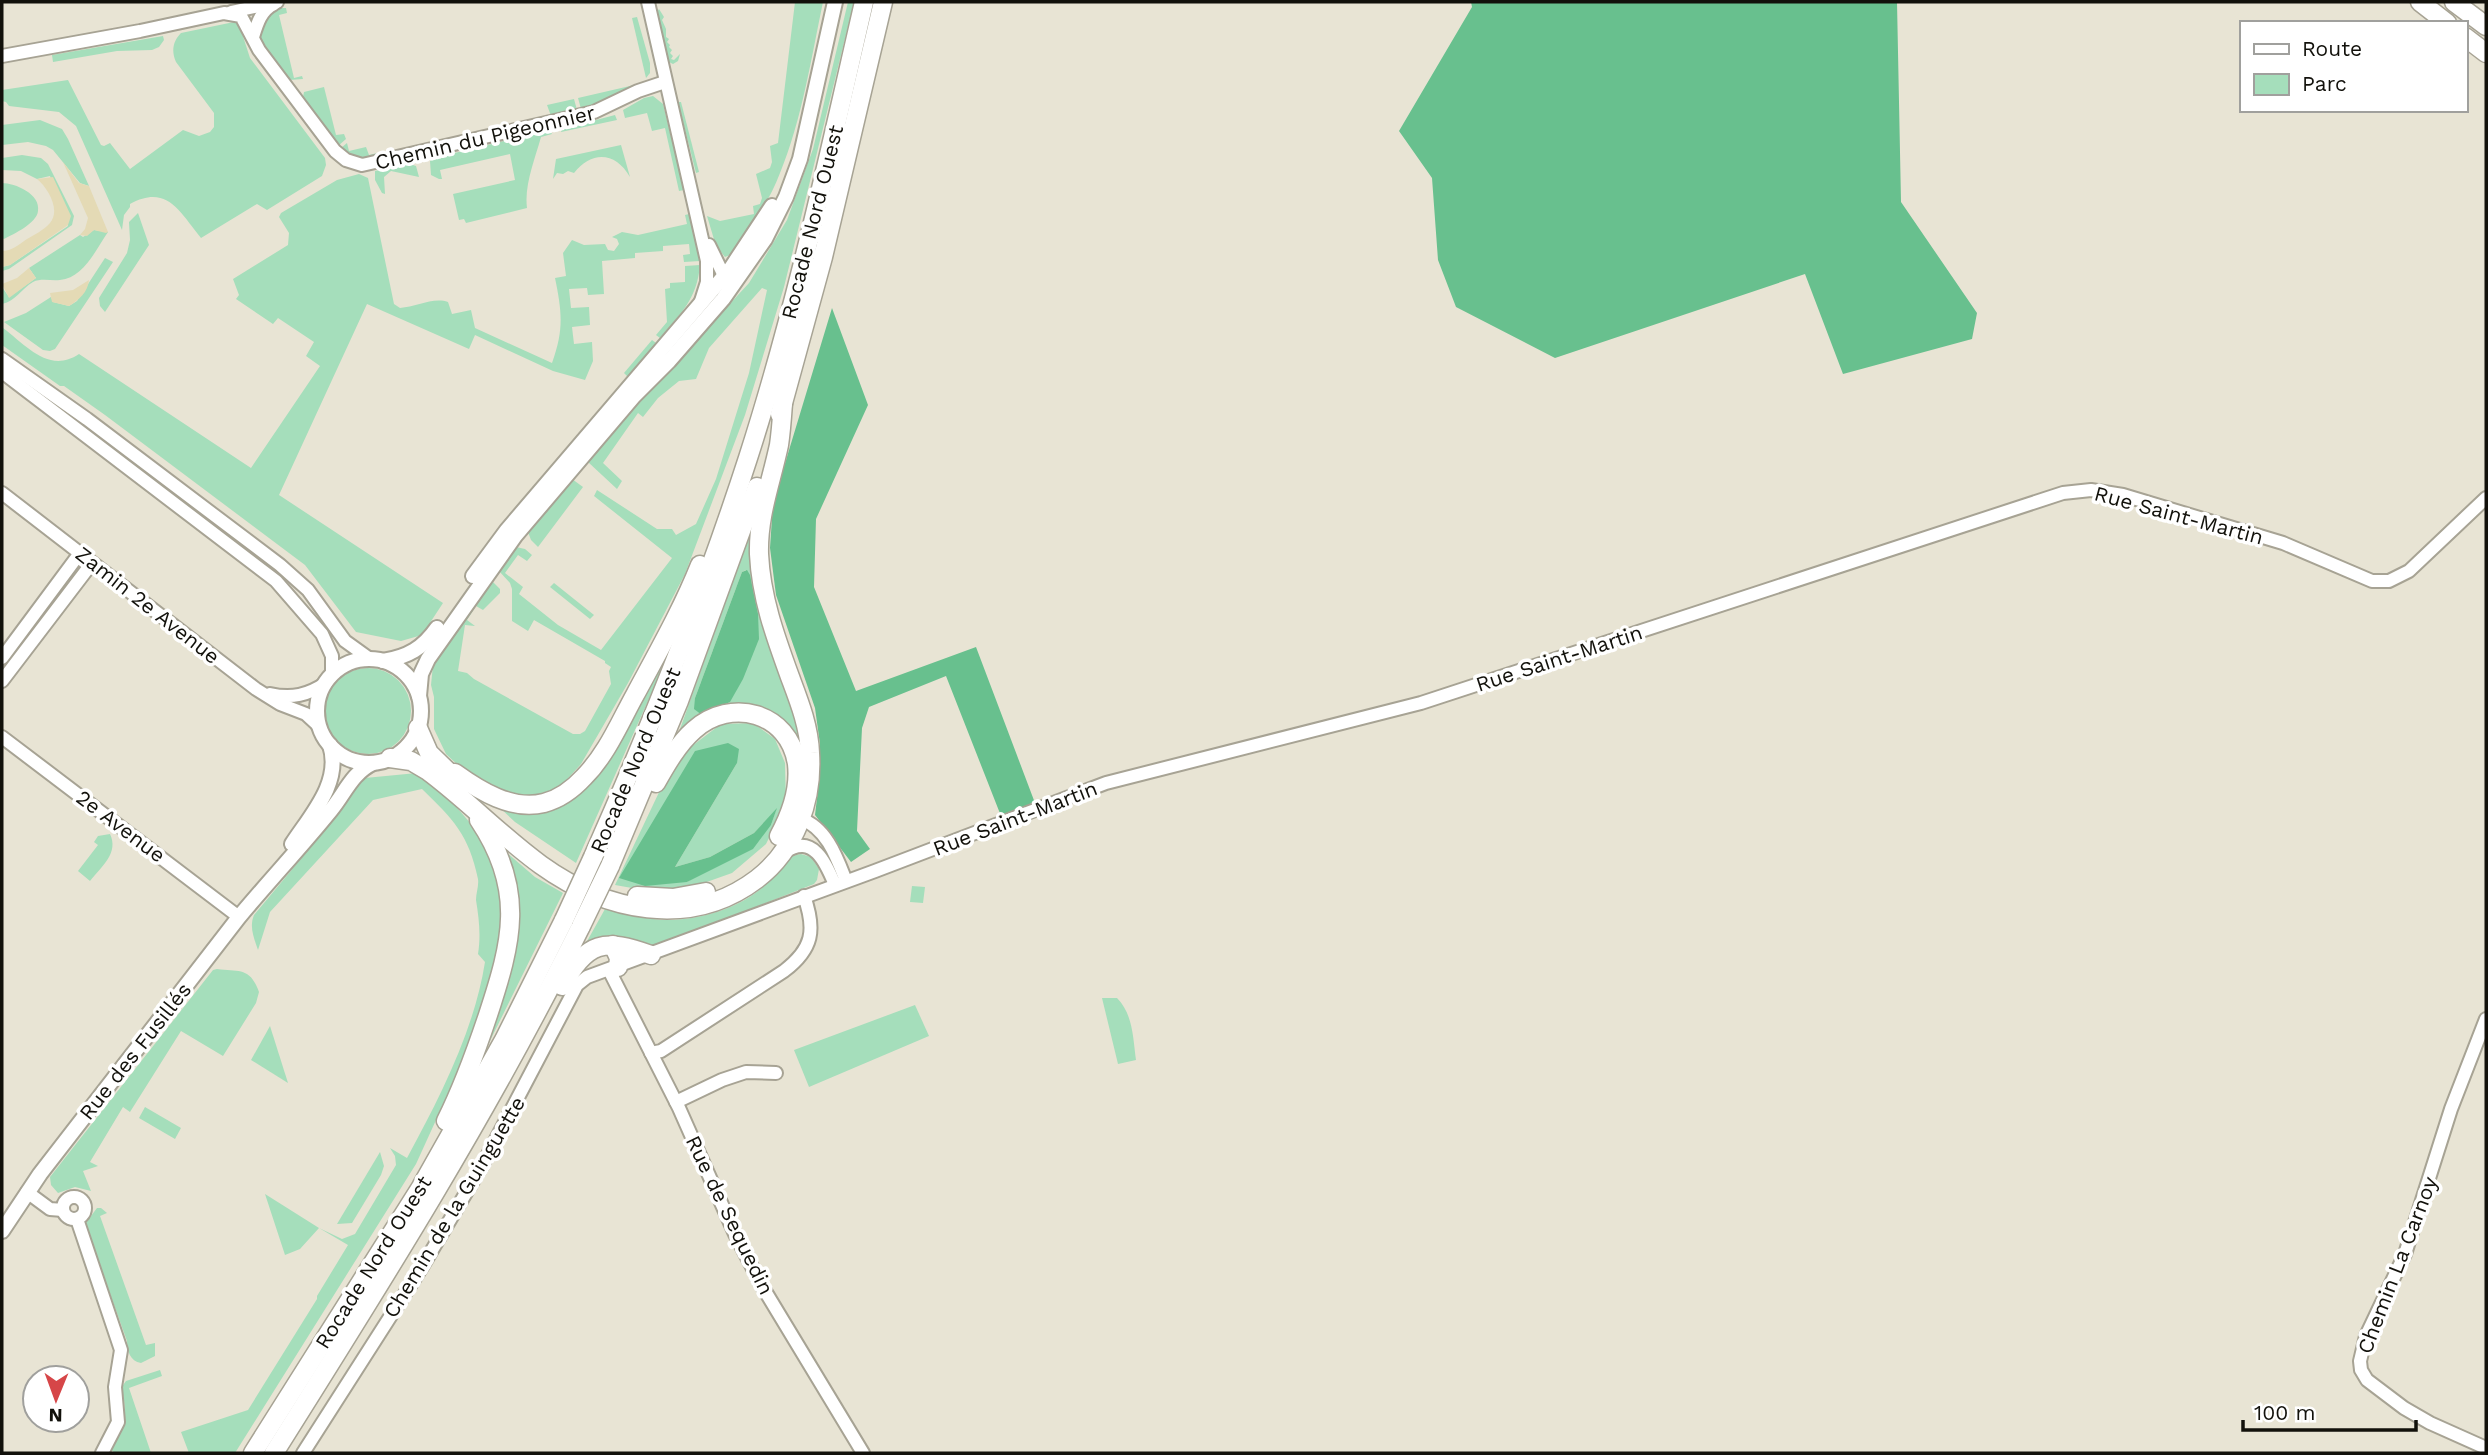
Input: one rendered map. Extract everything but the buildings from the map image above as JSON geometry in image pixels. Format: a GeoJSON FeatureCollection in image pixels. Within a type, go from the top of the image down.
{"type":"FeatureCollection","features":[{"type":"Feature","properties":{"kind":"highway","name":"Rocade Nord Ouest"},"geometry":{"type":"LineString","coordinates":[[274,1453],[444,1181],[520,1047],[572,923],[593,857],[666,689],[715,557],[748,456],[808,243],[864,2]]}},
{"type":"Feature","properties":{"kind":"highway","name":"Rocade Nord Ouest"},"geometry":{"type":"LineString","coordinates":[[253,1453],[421,1187],[572,923],[610,866],[679,701],[755,495],[820,269],[883,2]]}},
{"type":"Feature","properties":{"kind":"highway"},"geometry":{"type":"LineString","coordinates":[[2420,2],[2444,21]]}},
{"type":"Feature","properties":{"kind":"highway"},"geometry":{"type":"LineString","coordinates":[[2454,2],[2486,26]]}},
{"type":"Feature","properties":{"kind":"highway"},"geometry":{"type":"LineString","coordinates":[[2467,39],[2486,53]]}},
{"type":"Feature","properties":{"kind":"highway"},"geometry":{"type":"LineString","coordinates":[[382,760],[411,761],[428,771],[541,865],[562,879],[605,899],[652,910],[683,910],[719,900],[763,875],[781,854],[801,819],[807,800],[810,771],[809,738],[768,615],[759,555],[760,519],[779,445],[783,403]]}},
{"type":"Feature","properties":{"kind":"highway"},"geometry":{"type":"LineString","coordinates":[[438,761],[489,794],[520,804],[544,803],[556,798],[585,777],[603,753],[682,606],[726,500],[748,456]]}},
{"type":"Feature","properties":{"kind":"highway"},"geometry":{"type":"LineString","coordinates":[[610,866],[673,755],[692,731],[713,717],[725,713],[746,712],[767,719],[782,730],[791,744],[797,763],[797,785],[793,807],[780,835]]}},
{"type":"Feature","properties":{"kind":"highway"},"geometry":{"type":"LineString","coordinates":[[418,728],[426,748],[502,821],[549,857],[577,874],[629,895],[673,898],[716,889],[750,870],[766,855],[788,826],[801,819]]}},
{"type":"Feature","properties":{"kind":"highway"},"geometry":{"type":"LineString","coordinates":[[421,1187],[429,1161],[477,1048],[503,970],[510,939],[510,905],[504,873],[493,843],[471,808]]}},
{"type":"Feature","properties":{"kind":"highway"},"geometry":{"type":"LineString","coordinates":[[612,945],[619,958],[613,969]]}},
{"type":"Feature","properties":{"kind":"highway"},"geometry":{"type":"LineString","coordinates":[[444,1181],[493,1110],[572,970],[597,947],[612,945],[650,955]]}},
{"type":"Feature","properties":{"kind":"main road"},"geometry":{"type":"LineString","coordinates":[[273,876],[332,809],[356,775],[405,748],[418,728],[421,715],[421,674],[429,656],[515,536],[634,396],[669,361],[723,299],[765,239],[786,197],[800,159],[835,2]]}},
{"type":"Feature","properties":{"kind":"main road"},"geometry":{"type":"LineString","coordinates":[[273,876],[331,779],[334,763],[330,745],[319,726],[318,703],[329,679],[351,662],[404,656],[425,644],[507,530],[725,274],[752,238],[772,206],[794,156],[812,104]]}},
{"type":"Feature","properties":{"kind":"main road"},"geometry":{"type":"LineString","coordinates":[[377,660],[405,674],[419,696]]}},
{"type":"Feature","properties":{"kind":"main road"},"geometry":{"type":"LineString","coordinates":[[330,745],[349,759],[382,760]]}},
{"type":"Feature","properties":{"kind":"main road","name":"Rue des Fusillés"},"geometry":{"type":"LineString","coordinates":[[2,1231],[27,1192],[273,876]]}},
{"type":"Feature","properties":{"kind":"street"},"geometry":{"type":"LineString","coordinates":[[2,56],[277,2]]}},
{"type":"Feature","properties":{"kind":"street"},"geometry":{"type":"LineString","coordinates":[[253,37],[259,20],[268,7],[277,2]]}},
{"type":"Feature","properties":{"kind":"street"},"geometry":{"type":"LineString","coordinates":[[640,2],[660,60]]}},
{"type":"Feature","properties":{"kind":"street"},"geometry":{"type":"LineString","coordinates":[[648,2],[699,219],[708,276],[699,304]]}},
{"type":"Feature","properties":{"kind":"street","name":"Chemin du Pigeonnier"},"geometry":{"type":"LineString","coordinates":[[224,13],[241,16],[259,50],[335,150],[346,160],[362,165],[594,113],[633,93],[665,82]]}},
{"type":"Feature","properties":{"kind":"street"},"geometry":{"type":"LineString","coordinates":[[699,219],[713,254],[725,274],[727,288],[723,299]]}},
{"type":"Feature","properties":{"kind":"street"},"geometry":{"type":"LineString","coordinates":[[2,359],[97,426],[280,565],[308,590],[345,641],[377,660]]}},
{"type":"Feature","properties":{"kind":"street"},"geometry":{"type":"LineString","coordinates":[[2,372],[276,581],[322,634],[332,656],[329,679]]}},
{"type":"Feature","properties":{"kind":"street","name":"Rue Saint-Martin"},"geometry":{"type":"LineString","coordinates":[[613,969],[1106,783],[1412,706],[2072,491],[2091,490],[2123,495],[2283,543],[2353,574],[2380,582],[2395,579],[2409,571],[2486,498]]}},
{"type":"Feature","properties":{"kind":"street","name":"Zamin 2e Avenue"},"geometry":{"type":"LineString","coordinates":[[2,493],[256,689],[280,704],[306,714],[319,726]]}},
{"type":"Feature","properties":{"kind":"street"},"geometry":{"type":"LineString","coordinates":[[2,658],[80,553]]}},
{"type":"Feature","properties":{"kind":"street"},"geometry":{"type":"LineString","coordinates":[[2,681],[92,563]]}},
{"type":"Feature","properties":{"kind":"street","name":"Zamin 2e Avenue"},"geometry":{"type":"LineString","coordinates":[[256,689],[272,695],[292,697],[312,692],[329,679]]}},
{"type":"Feature","properties":{"kind":"street","name":"2e Avenue"},"geometry":{"type":"LineString","coordinates":[[2,737],[239,917]]}},
{"type":"Feature","properties":{"kind":"street"},"geometry":{"type":"LineString","coordinates":[[801,819],[814,825],[825,837],[840,883]]}},
{"type":"Feature","properties":{"kind":"street"},"geometry":{"type":"LineString","coordinates":[[781,854],[798,846],[813,849],[840,883]]}},
{"type":"Feature","properties":{"kind":"street"},"geometry":{"type":"LineString","coordinates":[[651,1053],[661,1051],[796,961],[806,946],[811,929],[811,918],[804,896]]}},
{"type":"Feature","properties":{"kind":"street","name":"Rue de Sequedin"},"geometry":{"type":"LineString","coordinates":[[613,969],[751,1265],[863,1453]]}},
{"type":"Feature","properties":{"kind":"street","name":"Chemin de la Guinguette"},"geometry":{"type":"LineString","coordinates":[[303,1453],[422,1267],[482,1166],[577,985],[587,977],[613,969]]}},
{"type":"Feature","properties":{"kind":"street","name":"Chemin La Carnoy"},"geometry":{"type":"LineString","coordinates":[[2486,1018],[2451,1109],[2405,1254],[2366,1336],[2360,1361],[2361,1370],[2368,1380],[2404,1408],[2486,1448]]}},
{"type":"Feature","properties":{"kind":"street"},"geometry":{"type":"LineString","coordinates":[[676,1102],[715,1083],[746,1072],[776,1073]]}},
{"type":"Feature","properties":{"kind":"street"},"geometry":{"type":"LineString","coordinates":[[27,1192],[50,1209],[63,1210],[69,1218],[77,1219]]}},
{"type":"Feature","properties":{"kind":"street"},"geometry":{"type":"LineString","coordinates":[[63,1210],[66,1201],[79,1199],[84,1211],[77,1219]]}},
{"type":"Feature","properties":{"kind":"street"},"geometry":{"type":"LineString","coordinates":[[77,1219],[121,1350],[115,1387],[118,1422],[102,1453]]}},
{"type":"Feature","properties":{"kind":"green space"},"geometry":{"type":"Polygon","coordinates":[[[795,2],[823,2],[794,132],[770,195],[730,255],[725,257],[716,246],[707,216],[720,221],[754,214],[753,206],[760,204],[762,198],[756,174],[770,168],[770,146],[778,143],[795,2]]]}},
{"type":"Feature","properties":{"kind":"green space"},"geometry":{"type":"Polygon","coordinates":[[[848,2],[854,2],[784,287],[745,415],[685,574],[628,683],[581,764],[562,785],[534,795],[517,795],[493,787],[460,767],[446,754],[434,729],[434,697],[431,685],[433,665],[488,583],[493,582],[500,589],[500,593],[483,610],[476,606],[467,620],[475,626],[465,625],[458,671],[467,673],[573,734],[585,731],[611,684],[611,667],[534,620],[528,631],[512,621],[512,589],[499,571],[516,547],[525,549],[532,555],[527,561],[518,555],[505,573],[523,587],[519,594],[558,625],[601,650],[672,558],[594,496],[597,490],[657,529],[672,529],[676,535],[696,524],[716,479],[749,373],[767,290],[762,288],[709,348],[696,379],[679,381],[658,398],[643,417],[638,413],[603,463],[622,481],[617,489],[588,462],[749,283],[787,220],[813,149],[848,2]]]}},
{"type":"Feature","properties":{"kind":"green space"},"geometry":{"type":"Polygon","coordinates":[[[1471,2],[1897,2],[1901,202],[1977,313],[1972,339],[1843,374],[1805,274],[1555,358],[1456,307],[1438,260],[1432,178],[1399,131],[1472,7],[1471,2]]]}},
{"type":"Feature","properties":{"kind":"green space"},"geometry":{"type":"Polygon","coordinates":[[[278,8],[286,8],[287,13],[279,15],[294,78],[302,76],[303,79],[289,80],[259,37],[265,17],[278,8]]]}},
{"type":"Feature","properties":{"kind":"green space"},"geometry":{"type":"Polygon","coordinates":[[[659,9],[664,17],[662,20],[666,37],[669,39],[667,42],[672,50],[671,59],[674,60],[680,54],[678,61],[673,64],[669,62],[657,12],[659,9]]]}},
{"type":"Feature","properties":{"kind":"green space"},"geometry":{"type":"Polygon","coordinates":[[[637,17],[650,63],[650,73],[646,78],[632,18],[637,17]]]}},
{"type":"Feature","properties":{"kind":"green space"},"geometry":{"type":"Polygon","coordinates":[[[234,22],[239,24],[250,58],[325,158],[326,165],[322,176],[267,210],[257,204],[201,238],[171,203],[154,197],[130,204],[124,215],[122,230],[76,126],[59,112],[9,106],[2,101],[2,90],[68,80],[101,145],[110,143],[130,169],[183,130],[199,136],[210,132],[214,127],[214,113],[176,62],[174,46],[181,33],[234,22]]]}},
{"type":"Feature","properties":{"kind":"green space"},"geometry":{"type":"Polygon","coordinates":[[[163,36],[164,40],[159,47],[152,50],[117,51],[53,62],[52,55],[163,36]]]}},
{"type":"Feature","properties":{"kind":"green space"},"geometry":{"type":"Polygon","coordinates":[[[643,83],[606,103],[581,109],[578,98],[643,83]]]}},
{"type":"Feature","properties":{"kind":"green space"},"geometry":{"type":"Polygon","coordinates":[[[324,87],[336,135],[344,134],[346,139],[338,146],[303,97],[304,92],[324,87]]]}},
{"type":"Feature","properties":{"kind":"green space"},"geometry":{"type":"Polygon","coordinates":[[[653,96],[663,104],[684,190],[679,191],[665,128],[652,131],[647,113],[625,118],[623,110],[653,96]]]}},
{"type":"Feature","properties":{"kind":"green space"},"geometry":{"type":"Polygon","coordinates":[[[574,99],[577,110],[551,116],[547,105],[574,99]]]}},
{"type":"Feature","properties":{"kind":"green space"},"geometry":{"type":"Polygon","coordinates":[[[678,102],[681,102],[699,172],[696,173],[678,102]]]}},
{"type":"Feature","properties":{"kind":"green space"},"geometry":{"type":"Polygon","coordinates":[[[615,115],[617,120],[561,132],[562,129],[615,115]]]}},
{"type":"Feature","properties":{"kind":"green space"},"geometry":{"type":"Polygon","coordinates":[[[40,120],[62,129],[89,186],[80,183],[53,150],[46,146],[28,142],[2,145],[2,125],[40,120]]]}},
{"type":"Feature","properties":{"kind":"green space"},"geometry":{"type":"Polygon","coordinates":[[[549,130],[552,134],[541,137],[533,163],[527,190],[527,208],[466,223],[464,219],[459,220],[453,194],[515,180],[510,154],[440,170],[442,179],[431,175],[430,161],[549,130]]]}},
{"type":"Feature","properties":{"kind":"green space"},"geometry":{"type":"Polygon","coordinates":[[[347,143],[349,151],[366,147],[369,155],[377,153],[368,158],[354,157],[341,148],[347,143]]]}},
{"type":"Feature","properties":{"kind":"green space"},"geometry":{"type":"Polygon","coordinates":[[[621,145],[630,177],[618,163],[604,157],[588,160],[574,173],[557,173],[553,179],[556,159],[621,145]]]}},
{"type":"Feature","properties":{"kind":"green space"},"geometry":{"type":"Polygon","coordinates":[[[22,155],[41,158],[48,164],[74,216],[72,225],[9,269],[2,271],[2,267],[10,265],[68,226],[50,176],[37,179],[21,171],[2,170],[2,158],[22,155]]]}},
{"type":"Feature","properties":{"kind":"green space"},"geometry":{"type":"Polygon","coordinates":[[[407,163],[416,166],[419,177],[391,171],[384,177],[385,194],[382,193],[375,180],[375,171],[407,163]]]}},
{"type":"Feature","properties":{"kind":"green space"},"geometry":{"type":"Polygon","coordinates":[[[359,174],[368,178],[394,304],[400,308],[442,301],[448,302],[452,314],[471,310],[475,328],[552,363],[559,341],[561,321],[555,278],[566,276],[563,253],[572,240],[584,245],[605,244],[608,250],[614,251],[619,244],[617,239],[612,237],[622,232],[638,235],[687,224],[685,215],[689,214],[700,261],[684,262],[683,255],[690,254],[689,244],[663,246],[663,251],[635,253],[635,258],[602,261],[604,294],[588,295],[587,288],[569,289],[571,308],[589,307],[590,325],[572,327],[574,344],[592,342],[593,361],[585,380],[553,371],[475,335],[469,349],[367,304],[279,495],[443,603],[422,635],[401,641],[356,632],[305,565],[105,415],[2,345],[3,328],[48,359],[58,361],[79,354],[251,468],[320,366],[306,356],[314,342],[278,318],[273,324],[236,299],[239,295],[233,279],[288,245],[289,233],[279,217],[281,213],[337,180],[359,174]]]}},
{"type":"Feature","properties":{"kind":"green space"},"geometry":{"type":"Polygon","coordinates":[[[2,183],[26,191],[38,205],[34,220],[4,239],[2,238],[2,183]]]}},
{"type":"Feature","properties":{"kind":"green space"},"geometry":{"type":"Polygon","coordinates":[[[138,213],[149,245],[105,312],[100,306],[99,298],[127,253],[130,240],[129,222],[138,213]]]}},
{"type":"Feature","properties":{"kind":"green space"},"geometry":{"type":"Polygon","coordinates":[[[94,230],[108,232],[88,262],[76,274],[60,280],[33,282],[2,304],[2,287],[9,297],[36,278],[29,268],[80,235],[83,237],[94,230]]]}},
{"type":"Feature","properties":{"kind":"green space"},"geometry":{"type":"Polygon","coordinates":[[[105,258],[113,262],[55,349],[43,350],[4,322],[26,313],[51,297],[53,302],[69,306],[77,301],[105,258]]]}},
{"type":"Feature","properties":{"kind":"green space"},"geometry":{"type":"Polygon","coordinates":[[[700,265],[692,296],[660,338],[656,335],[667,322],[665,289],[670,288],[670,283],[685,282],[685,266],[700,265]]]}},
{"type":"Feature","properties":{"kind":"green space"},"geometry":{"type":"Polygon","coordinates":[[[832,308],[868,405],[816,519],[814,587],[856,691],[976,647],[1035,803],[1001,816],[946,676],[869,707],[862,728],[857,831],[870,849],[851,862],[815,815],[820,744],[815,708],[776,595],[770,548],[773,503],[832,308]]]}},
{"type":"Feature","properties":{"kind":"green space"},"geometry":{"type":"Polygon","coordinates":[[[652,340],[656,343],[628,377],[624,373],[652,340]]]}},
{"type":"Feature","properties":{"kind":"green space"},"geometry":{"type":"Polygon","coordinates":[[[572,479],[583,487],[538,547],[528,532],[572,479]]]}},
{"type":"Feature","properties":{"kind":"green space"},"geometry":{"type":"Polygon","coordinates":[[[752,528],[754,569],[799,723],[805,772],[749,707],[675,743],[752,528]],[[746,570],[742,572],[695,698],[711,710],[730,702],[746,570]]]}},
{"type":"Feature","properties":{"kind":"green space"},"geometry":{"type":"Polygon","coordinates":[[[747,570],[758,614],[759,639],[743,679],[730,702],[702,715],[694,709],[695,698],[742,572],[747,570]]]}},
{"type":"Feature","properties":{"kind":"green space"},"geometry":{"type":"Polygon","coordinates":[[[554,583],[594,615],[590,619],[550,587],[554,583]]]}},
{"type":"Feature","properties":{"kind":"green space"},"geometry":{"type":"Polygon","coordinates":[[[672,641],[576,863],[515,822],[497,805],[562,803],[672,641]]]}},
{"type":"Feature","properties":{"kind":"green space"},"geometry":{"type":"Polygon","coordinates":[[[368,668],[384,672],[398,681],[407,695],[411,711],[407,727],[398,741],[384,750],[368,754],[352,750],[338,741],[329,727],[325,711],[329,695],[338,681],[352,672],[368,668]]]}},
{"type":"Feature","properties":{"kind":"green space"},"geometry":{"type":"Polygon","coordinates":[[[753,723],[775,739],[785,763],[786,804],[766,844],[732,873],[687,889],[649,891],[615,885],[662,786],[684,752],[721,724],[753,723]],[[737,763],[620,878],[687,882],[771,825],[776,810],[754,833],[710,857],[675,867],[737,763]]]}},
{"type":"Feature","properties":{"kind":"green space"},"geometry":{"type":"Polygon","coordinates":[[[728,743],[739,749],[737,763],[675,867],[710,857],[754,833],[777,808],[771,825],[753,849],[687,882],[645,886],[619,878],[695,751],[728,743]]]}},
{"type":"Feature","properties":{"kind":"green space"},"geometry":{"type":"Polygon","coordinates":[[[417,773],[446,795],[478,832],[501,893],[503,925],[499,950],[472,1041],[416,1164],[235,1453],[189,1453],[181,1432],[248,1410],[317,1299],[348,1245],[319,1228],[342,1239],[355,1234],[396,1165],[390,1148],[407,1158],[454,1063],[473,1013],[485,962],[478,954],[478,879],[470,851],[458,829],[422,789],[373,800],[270,912],[258,950],[253,919],[340,812],[361,781],[365,778],[417,773]]]}},
{"type":"Feature","properties":{"kind":"green space"},"geometry":{"type":"Polygon","coordinates":[[[110,834],[111,853],[90,881],[78,871],[98,845],[94,842],[98,836],[110,834]]]}},
{"type":"Feature","properties":{"kind":"green space"},"geometry":{"type":"Polygon","coordinates":[[[506,852],[535,877],[563,893],[480,1061],[517,902],[506,852]]]}},
{"type":"Feature","properties":{"kind":"green space"},"geometry":{"type":"Polygon","coordinates":[[[801,854],[811,857],[819,869],[814,884],[649,949],[581,952],[605,909],[661,920],[708,915],[745,900],[765,885],[789,858],[801,854]]]}},
{"type":"Feature","properties":{"kind":"green space"},"geometry":{"type":"Polygon","coordinates":[[[912,886],[925,887],[923,903],[910,902],[912,886]]]}},
{"type":"Feature","properties":{"kind":"green space"},"geometry":{"type":"Polygon","coordinates":[[[213,970],[243,972],[252,978],[259,992],[256,1003],[223,1056],[181,1031],[130,1112],[123,1107],[90,1162],[98,1166],[83,1171],[91,1191],[75,1187],[58,1193],[51,1185],[50,1177],[213,970]]]}},
{"type":"Feature","properties":{"kind":"green space"},"geometry":{"type":"Polygon","coordinates":[[[1102,998],[1117,998],[1126,1011],[1136,1060],[1118,1064],[1102,998]]]}},
{"type":"Feature","properties":{"kind":"green space"},"geometry":{"type":"Polygon","coordinates":[[[915,1005],[929,1036],[809,1087],[794,1050],[915,1005]]]}},
{"type":"Feature","properties":{"kind":"green space"},"geometry":{"type":"Polygon","coordinates":[[[270,1026],[288,1083],[251,1060],[270,1026]]]}},
{"type":"Feature","properties":{"kind":"green space"},"geometry":{"type":"Polygon","coordinates":[[[145,1107],[181,1128],[175,1139],[139,1118],[145,1107]]]}},
{"type":"Feature","properties":{"kind":"green space"},"geometry":{"type":"Polygon","coordinates":[[[380,1152],[384,1166],[381,1175],[352,1223],[337,1224],[380,1152]]]}},
{"type":"Feature","properties":{"kind":"green space"},"geometry":{"type":"Polygon","coordinates":[[[265,1194],[319,1228],[300,1249],[285,1255],[265,1194]]]}},
{"type":"Feature","properties":{"kind":"green space"},"geometry":{"type":"Polygon","coordinates":[[[97,1208],[107,1213],[100,1216],[146,1345],[155,1343],[155,1356],[141,1363],[134,1360],[129,1352],[85,1224],[97,1208]]]}},
{"type":"Feature","properties":{"kind":"green space"},"geometry":{"type":"Polygon","coordinates":[[[160,1370],[162,1376],[129,1388],[151,1453],[115,1453],[110,1449],[121,1427],[124,1413],[121,1388],[126,1381],[160,1370]]]}},
{"type":"Feature","properties":{"kind":"sand"},"geometry":{"type":"Polygon","coordinates":[[[63,162],[79,183],[89,186],[108,232],[94,230],[87,236],[80,235],[88,218],[63,162]]]}},
{"type":"Feature","properties":{"kind":"sand"},"geometry":{"type":"Polygon","coordinates":[[[53,177],[71,216],[68,225],[10,265],[2,267],[2,251],[12,249],[39,232],[48,226],[53,218],[52,200],[37,179],[53,177]]]}},
{"type":"Feature","properties":{"kind":"sand"},"geometry":{"type":"Polygon","coordinates":[[[29,268],[36,278],[9,298],[2,284],[17,278],[29,268]]]}},
{"type":"Feature","properties":{"kind":"sand"},"geometry":{"type":"Polygon","coordinates":[[[89,280],[82,295],[69,306],[52,302],[50,293],[73,290],[89,280]]]}}]}
